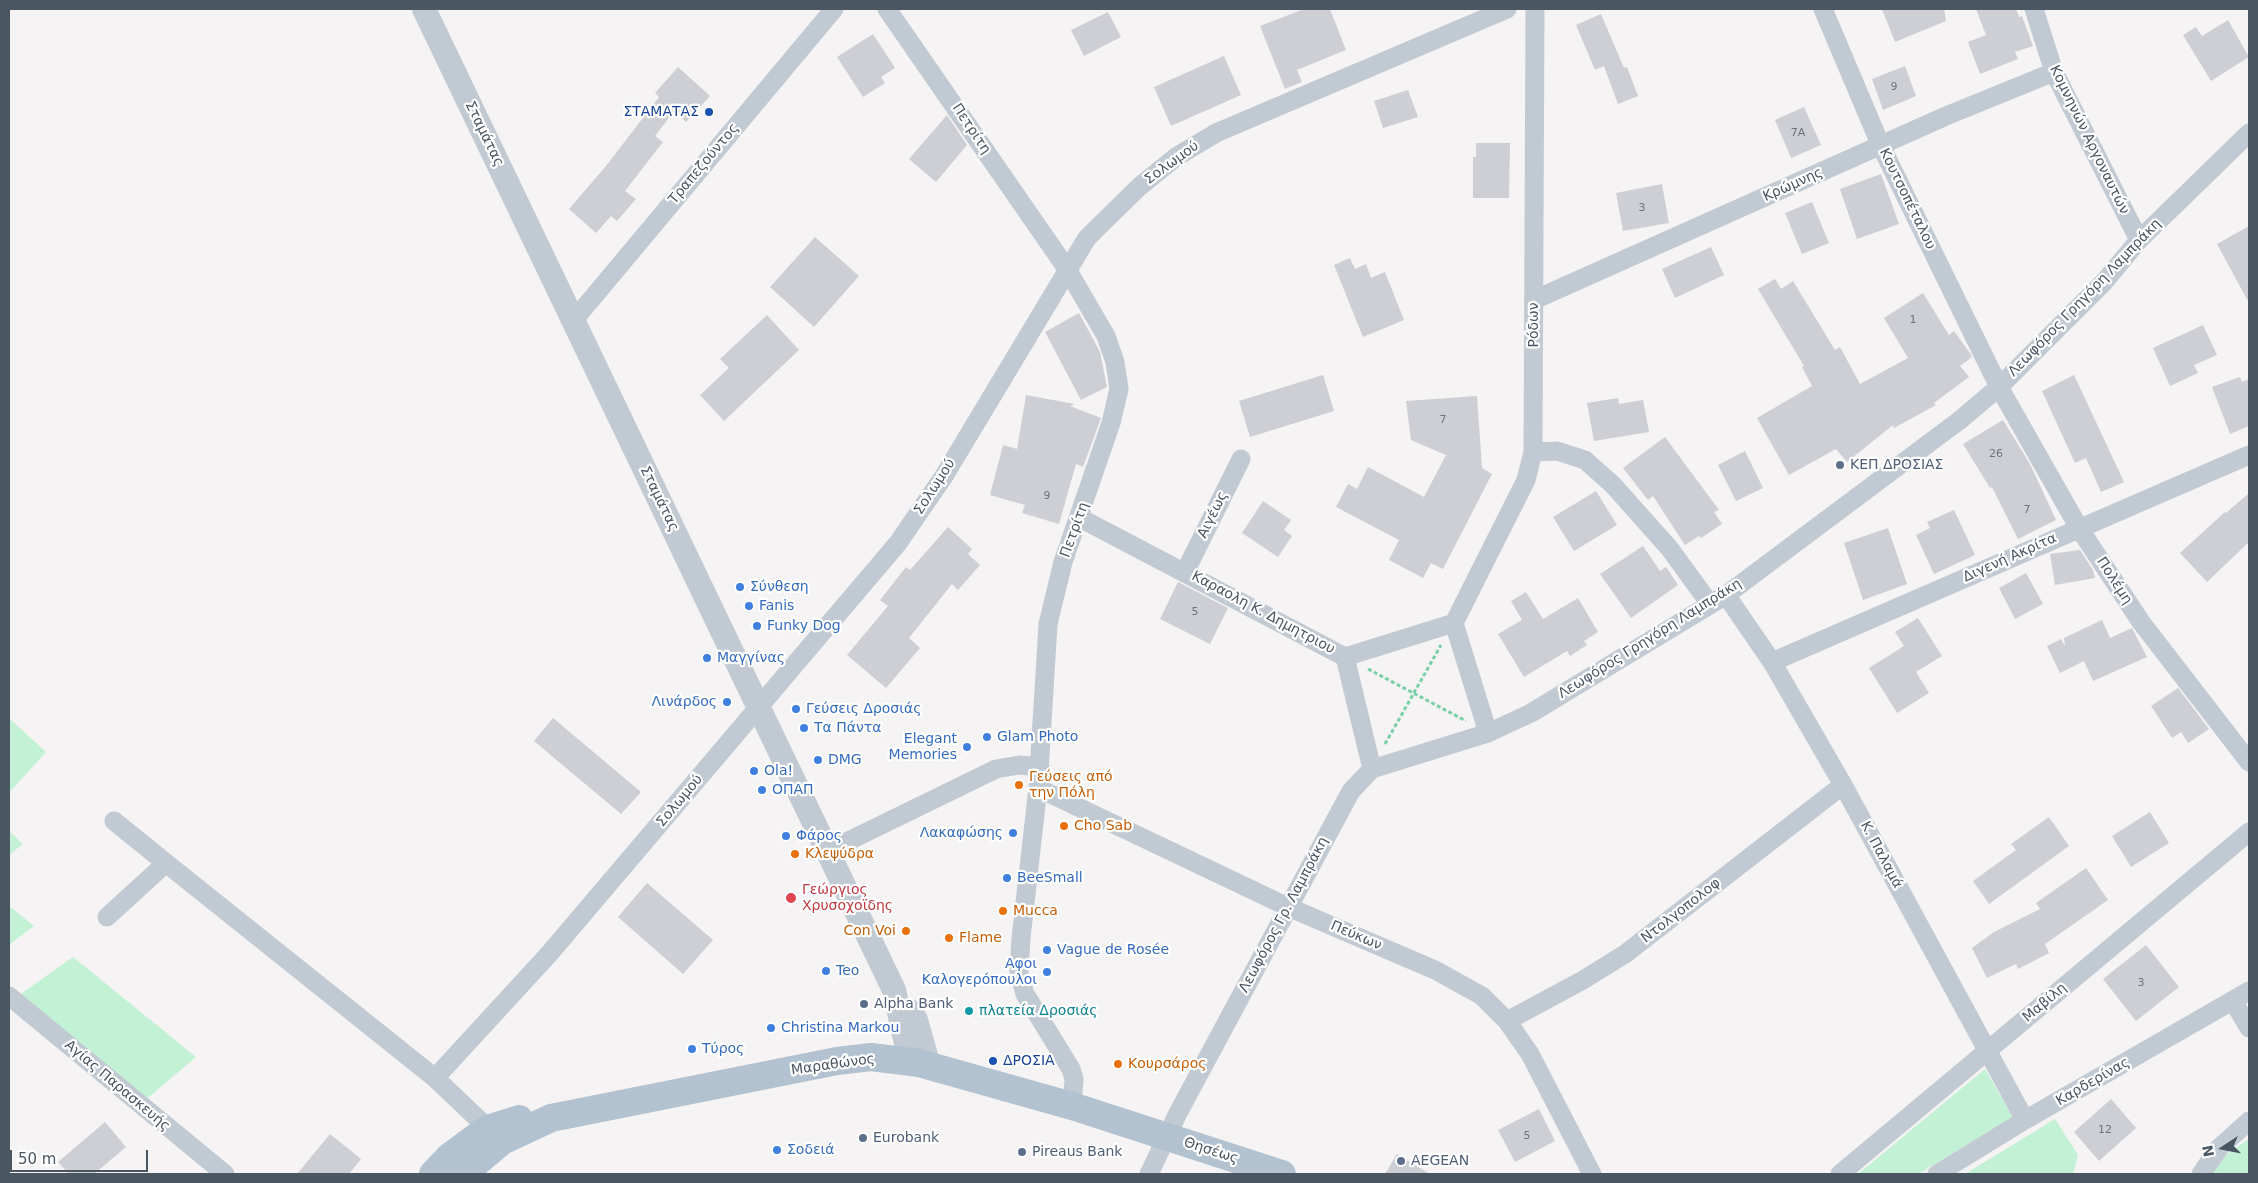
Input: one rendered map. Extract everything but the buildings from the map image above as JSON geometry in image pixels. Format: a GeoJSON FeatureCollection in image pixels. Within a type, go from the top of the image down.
{"type":"FeatureCollection","features":[{"type":"Feature","properties":{"kind":"main road","name":"Μαραθώνος"},"geometry":{"type":"LineString","coordinates":[[433,1174],[455,1152],[495,1135],[551,1118],[837,1061],[871,1057],[920,1063],[1072,1106],[1168,1137]]}},
{"type":"Feature","properties":{"kind":"main road","name":"Μαραθώνος"},"geometry":{"type":"LineString","coordinates":[[463,1174],[495,1135]]}},
{"type":"Feature","properties":{"kind":"main road","name":"Θησέως"},"geometry":{"type":"LineString","coordinates":[[1168,1137],[1282,1174]]}},
{"type":"Feature","properties":{"kind":"street","name":"Σταμάτας"},"geometry":{"type":"LineString","coordinates":[[424,9],[894,990],[920,1063]]}},
{"type":"Feature","properties":{"kind":"street","name":"Τραπεζούντος"},"geometry":{"type":"LineString","coordinates":[[574,320],[834,9]]}},
{"type":"Feature","properties":{"kind":"street","name":"Πετρίτη"},"geometry":{"type":"LineString","coordinates":[[887,9],[1067,269],[1106,336],[1115,362],[1119,389],[1111,424],[1080,518],[1063,562],[1048,624],[1040,767],[1021,938],[1019,973],[1025,994],[1072,1069],[1074,1079],[1072,1106]]}},
{"type":"Feature","properties":{"kind":"street","name":"Σολωμού"},"geometry":{"type":"LineString","coordinates":[[435,1078],[549,954],[898,543],[944,476],[1087,238],[1139,187],[1176,156],[1216,133],[1507,9]]}},
{"type":"Feature","properties":{"kind":"street","name":"Ρόδων"},"geometry":{"type":"LineString","coordinates":[[1454,623],[1526,480],[1533,452],[1534,9]]}},
{"type":"Feature","properties":{"kind":"street","name":"Κουτσοπέταλου"},"geometry":{"type":"LineString","coordinates":[[1823,9],[1881,146],[1998,387]]}},
{"type":"Feature","properties":{"kind":"street","name":"Κομνηνών Αργοναυτών"},"geometry":{"type":"LineString","coordinates":[[2034,9],[2054,72],[2140,240]]}},
{"type":"Feature","properties":{"kind":"street","name":"Κρώμνης"},"geometry":{"type":"LineString","coordinates":[[1534,300],[1946,116],[2054,72]]}},
{"type":"Feature","properties":{"kind":"street","name":"Λεωφόρος Γρηγόρη Λαμπράκη"},"geometry":{"type":"LineString","coordinates":[[1488,733],[1531,713],[1718,600],[1960,420],[1998,387],[2104,282],[2140,240],[2249,133]]}},
{"type":"Feature","properties":{"kind":"street","name":"Πολέμη"},"geometry":{"type":"LineString","coordinates":[[1998,387],[2079,528],[2141,622],[2249,762]]}},
{"type":"Feature","properties":{"kind":"street","name":"Κ. Παλαμά"},"geometry":{"type":"LineString","coordinates":[[1533,452],[1557,451],[1585,460],[1613,484],[1772,662],[1843,784],[1986,1052],[2025,1120]]}},
{"type":"Feature","properties":{"kind":"street","name":"Διγενή Ακρίτα"},"geometry":{"type":"LineString","coordinates":[[1772,662],[2249,455]]}},
{"type":"Feature","properties":{"kind":"street","name":"Αιγέως"},"geometry":{"type":"LineString","coordinates":[[1185,572],[1242,458]]}},
{"type":"Feature","properties":{"kind":"street","name":"Καραολη Κ. Δημητριου"},"geometry":{"type":"LineString","coordinates":[[1080,518],[1345,657],[1454,623]]}},
{"type":"Feature","properties":{"kind":"street"},"geometry":{"type":"LineString","coordinates":[[1454,623],[1488,733]]}},
{"type":"Feature","properties":{"kind":"street"},"geometry":{"type":"LineString","coordinates":[[1345,657],[1372,769]]}},
{"type":"Feature","properties":{"kind":"street","name":"Λεωφόρος Γρ. Λαμπράκη"},"geometry":{"type":"LineString","coordinates":[[1149,1174],[1178,1113],[1351,791],[1372,769],[1488,733]]}},
{"type":"Feature","properties":{"kind":"street"},"geometry":{"type":"LineString","coordinates":[[828,851],[996,769],[1019,765],[1040,767]]}},
{"type":"Feature","properties":{"kind":"street","name":"Ντολγοπολοφ"},"geometry":{"type":"LineString","coordinates":[[1507,1021],[1583,980],[1625,954],[1843,784]]}},
{"type":"Feature","properties":{"kind":"street","name":"Πεύκων"},"geometry":{"type":"LineString","coordinates":[[1038,788],[1288,907],[1435,970],[1482,996],[1507,1021],[1530,1054],[1592,1174]]}},
{"type":"Feature","properties":{"kind":"street"},"geometry":{"type":"LineString","coordinates":[[114,821],[435,1078],[495,1135]]}},
{"type":"Feature","properties":{"kind":"street","name":"Μαβίλη"},"geometry":{"type":"LineString","coordinates":[[1840,1174],[2249,832]]}},
{"type":"Feature","properties":{"kind":"street"},"geometry":{"type":"LineString","coordinates":[[107,917],[166,863]]}},
{"type":"Feature","properties":{"kind":"street","name":"Καρδερίνας"},"geometry":{"type":"LineString","coordinates":[[1937,1174],[2025,1120],[2249,990]]}},
{"type":"Feature","properties":{"kind":"street","name":"Αγίας Παρασκευής"},"geometry":{"type":"LineString","coordinates":[[9,996],[225,1174]]}},
{"type":"Feature","properties":{"kind":"street"},"geometry":{"type":"LineString","coordinates":[[2233,1001],[2249,1028]]}},
{"type":"Feature","properties":{"kind":"street"},"geometry":{"type":"LineString","coordinates":[[2200,1174],[2219,1148],[2249,1121]]}},
{"type":"Feature","properties":{"kind":"path"},"geometry":{"type":"LineString","coordinates":[[1372,769],[1454,623]]}},
{"type":"Feature","properties":{"kind":"path"},"geometry":{"type":"LineString","coordinates":[[1345,657],[1488,733]]}},
{"type":"Feature","properties":{"kind":"green space"},"geometry":{"type":"Polygon","coordinates":[[[9,718],[46,752],[9,793],[9,718]]]}},
{"type":"Feature","properties":{"kind":"green space"},"geometry":{"type":"Polygon","coordinates":[[[9,831],[23,844],[9,855],[9,831]]]}},
{"type":"Feature","properties":{"kind":"green space"},"geometry":{"type":"Polygon","coordinates":[[[9,906],[34,926],[9,945],[9,906]]]}},
{"type":"Feature","properties":{"kind":"green space"},"geometry":{"type":"Polygon","coordinates":[[[73,957],[196,1057],[143,1102],[18,996],[73,957]]]}},
{"type":"Feature","properties":{"kind":"green space"},"geometry":{"type":"Polygon","coordinates":[[[1985,1069],[2013,1117],[1918,1174],[1858,1174],[1985,1069]]]}},
{"type":"Feature","properties":{"kind":"green space"},"geometry":{"type":"Polygon","coordinates":[[[2055,1119],[2078,1155],[2073,1174],[1965,1174],[2055,1119]]]}},
{"type":"Feature","properties":{"kind":"green space"},"geometry":{"type":"Polygon","coordinates":[[[2249,1139],[2249,1174],[2198,1174],[2249,1139]]]}},
{"type":"Feature","properties":{"kind":"place","name":"ΣΤΑΜΑΤΑΣ"},"geometry":{"type":"Point","coordinates":[709,112]}},
{"type":"Feature","properties":{"kind":"place","name":"ΚΕΠ ΔΡΟΣΙΑΣ"},"geometry":{"type":"Point","coordinates":[1840,465]}},
{"type":"Feature","properties":{"kind":"place","name":"Σύνθεση"},"geometry":{"type":"Point","coordinates":[740,587]}},
{"type":"Feature","properties":{"kind":"place","name":"Fanis"},"geometry":{"type":"Point","coordinates":[749,606]}},
{"type":"Feature","properties":{"kind":"place","name":"Funky Dog"},"geometry":{"type":"Point","coordinates":[757,626]}},
{"type":"Feature","properties":{"kind":"place","name":"Μαγγίνας"},"geometry":{"type":"Point","coordinates":[707,658]}},
{"type":"Feature","properties":{"kind":"place","name":"Λινάρδος"},"geometry":{"type":"Point","coordinates":[727,702]}},
{"type":"Feature","properties":{"kind":"place","name":"Γεύσεις Δροσιάς"},"geometry":{"type":"Point","coordinates":[796,709]}},
{"type":"Feature","properties":{"kind":"place","name":"Τα Πάντα"},"geometry":{"type":"Point","coordinates":[804,728]}},
{"type":"Feature","properties":{"kind":"place","name":"Glam Photo"},"geometry":{"type":"Point","coordinates":[987,737]}},
{"type":"Feature","properties":{"kind":"place","name":"Elegant Memories"},"geometry":{"type":"Point","coordinates":[967,747]}},
{"type":"Feature","properties":{"kind":"place","name":"DMG"},"geometry":{"type":"Point","coordinates":[818,760]}},
{"type":"Feature","properties":{"kind":"place","name":"Ola!"},"geometry":{"type":"Point","coordinates":[754,771]}},
{"type":"Feature","properties":{"kind":"place","name":"Γεύσεις από την Πόλη"},"geometry":{"type":"Point","coordinates":[1019,785]}},
{"type":"Feature","properties":{"kind":"place","name":"ΟΠΑΠ"},"geometry":{"type":"Point","coordinates":[762,790]}},
{"type":"Feature","properties":{"kind":"place","name":"Cho Sab"},"geometry":{"type":"Point","coordinates":[1064,826]}},
{"type":"Feature","properties":{"kind":"place","name":"Λακαφώσης"},"geometry":{"type":"Point","coordinates":[1013,833]}},
{"type":"Feature","properties":{"kind":"place","name":"Φάρος"},"geometry":{"type":"Point","coordinates":[786,836]}},
{"type":"Feature","properties":{"kind":"place","name":"Κλεψύδρα"},"geometry":{"type":"Point","coordinates":[795,854]}},
{"type":"Feature","properties":{"kind":"place","name":"BeeSmall"},"geometry":{"type":"Point","coordinates":[1007,878]}},
{"type":"Feature","properties":{"kind":"place","name":"Γεώργιος Χρυσοχοϊδης"},"geometry":{"type":"Point","coordinates":[791,898]}},
{"type":"Feature","properties":{"kind":"place","name":"Mucca"},"geometry":{"type":"Point","coordinates":[1003,911]}},
{"type":"Feature","properties":{"kind":"place","name":"Con Voi"},"geometry":{"type":"Point","coordinates":[906,931]}},
{"type":"Feature","properties":{"kind":"place","name":"Flame"},"geometry":{"type":"Point","coordinates":[949,938]}},
{"type":"Feature","properties":{"kind":"place","name":"Vague de Rosée"},"geometry":{"type":"Point","coordinates":[1047,950]}},
{"type":"Feature","properties":{"kind":"place","name":"Teo"},"geometry":{"type":"Point","coordinates":[826,971]}},
{"type":"Feature","properties":{"kind":"place","name":"Αφοι Καλογερόπουλοι"},"geometry":{"type":"Point","coordinates":[1047,972]}},
{"type":"Feature","properties":{"kind":"place","name":"Alpha Bank"},"geometry":{"type":"Point","coordinates":[864,1004]}},
{"type":"Feature","properties":{"kind":"place","name":"πλατεία Δροσιάς"},"geometry":{"type":"Point","coordinates":[969,1011]}},
{"type":"Feature","properties":{"kind":"place","name":"Christina Markou"},"geometry":{"type":"Point","coordinates":[771,1028]}},
{"type":"Feature","properties":{"kind":"place","name":"Τύρος"},"geometry":{"type":"Point","coordinates":[692,1049]}},
{"type":"Feature","properties":{"kind":"place","name":"ΔΡΟΣΙΑ"},"geometry":{"type":"Point","coordinates":[993,1061]}},
{"type":"Feature","properties":{"kind":"place","name":"Κουρσάρος"},"geometry":{"type":"Point","coordinates":[1118,1064]}},
{"type":"Feature","properties":{"kind":"place","name":"Eurobank"},"geometry":{"type":"Point","coordinates":[863,1138]}},
{"type":"Feature","properties":{"kind":"place","name":"Σοδειά"},"geometry":{"type":"Point","coordinates":[777,1150]}},
{"type":"Feature","properties":{"kind":"place","name":"Pireaus Bank"},"geometry":{"type":"Point","coordinates":[1022,1152]}},
{"type":"Feature","properties":{"kind":"place","name":"AEGEAN"},"geometry":{"type":"Point","coordinates":[1401,1161]}}]}
